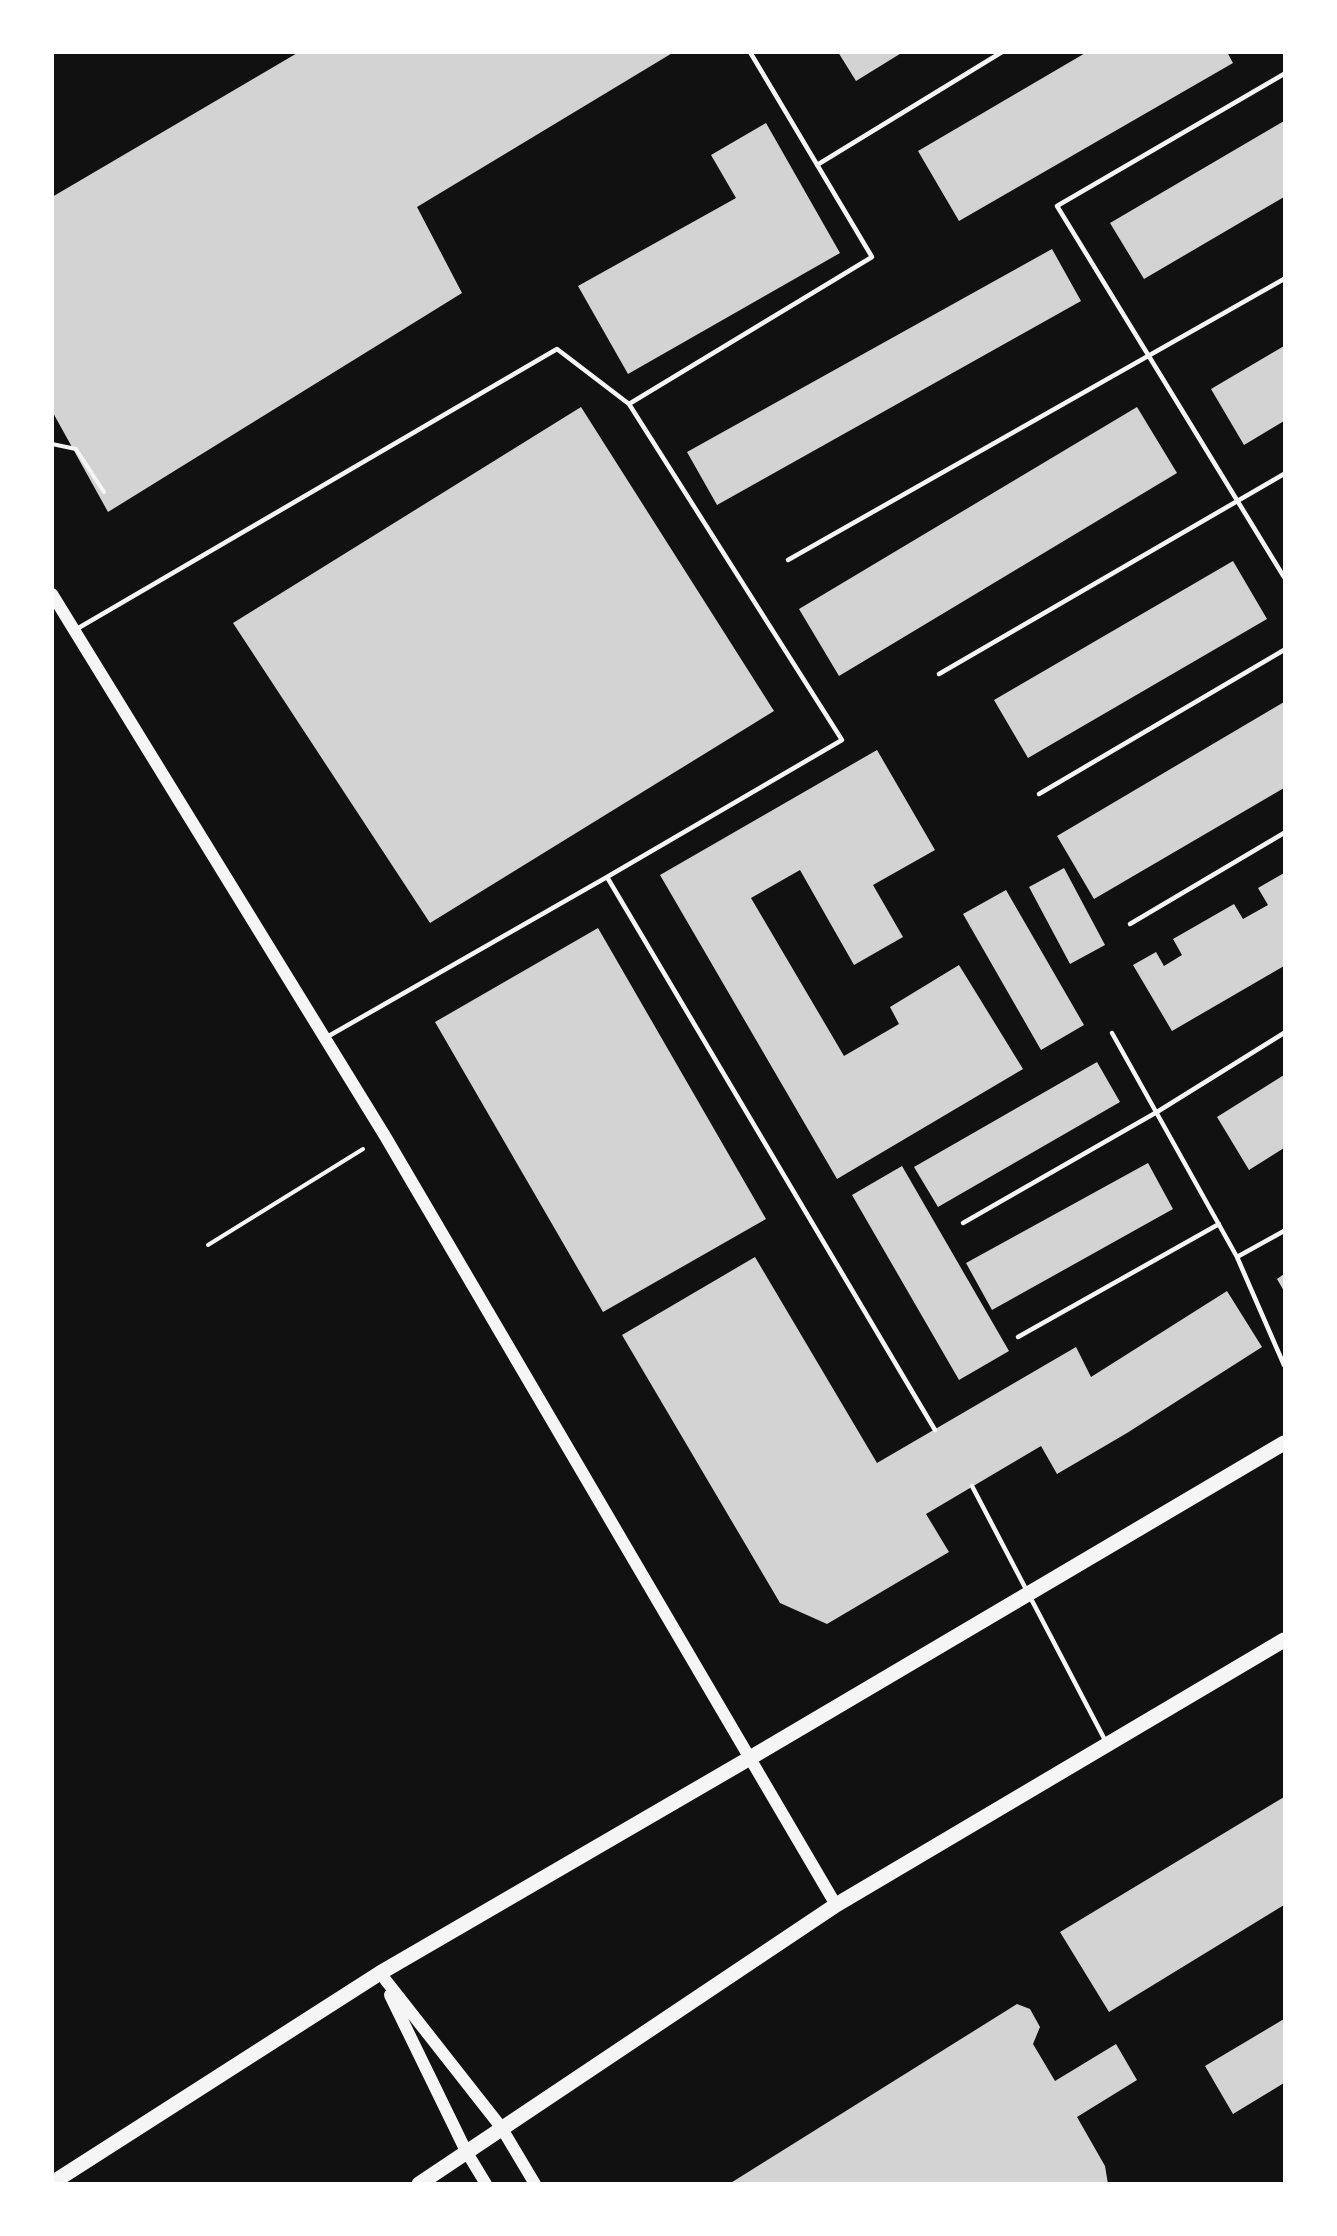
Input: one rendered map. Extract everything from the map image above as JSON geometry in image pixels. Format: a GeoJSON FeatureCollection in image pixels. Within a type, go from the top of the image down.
{"type":"FeatureCollection","features":[{"type":"Feature","properties":{"kind":"main road"},"geometry":{"type":"LineString","coordinates":[[52,594],[385,1136],[836,1905]]}},
{"type":"Feature","properties":{"kind":"main road"},"geometry":{"type":"LineString","coordinates":[[52,2183],[380,1972],[750,1758],[1284,1443]]}},
{"type":"Feature","properties":{"kind":"main road"},"geometry":{"type":"LineString","coordinates":[[419,2184],[836,1905],[1284,1640]]}},
{"type":"Feature","properties":{"kind":"main road"},"geometry":{"type":"LineString","coordinates":[[380,1972],[501,2127],[535,2184]]}},
{"type":"Feature","properties":{"kind":"main road"},"geometry":{"type":"LineString","coordinates":[[380,1972],[466,2151],[486,2184]]}},
{"type":"Feature","properties":{"kind":"lane"},"geometry":{"type":"LineString","coordinates":[[629,404],[872,257],[750,52]]}},
{"type":"Feature","properties":{"kind":"lane"},"geometry":{"type":"LineString","coordinates":[[817,165],[1002,52]]}},
{"type":"Feature","properties":{"kind":"lane"},"geometry":{"type":"LineString","coordinates":[[1284,74],[1057,206],[1284,578]]}},
{"type":"Feature","properties":{"kind":"lane"},"geometry":{"type":"LineString","coordinates":[[788,560],[1284,279]]}},
{"type":"Feature","properties":{"kind":"lane"},"geometry":{"type":"LineString","coordinates":[[75,630],[558,349],[629,404],[842,740],[325,1038]]}},
{"type":"Feature","properties":{"kind":"lane"},"geometry":{"type":"LineString","coordinates":[[939,674],[1284,474]]}},
{"type":"Feature","properties":{"kind":"lane"},"geometry":{"type":"LineString","coordinates":[[1039,794],[1284,650]]}},
{"type":"Feature","properties":{"kind":"lane"},"geometry":{"type":"LineString","coordinates":[[1130,924],[1284,833]]}},
{"type":"Feature","properties":{"kind":"lane"},"geometry":{"type":"LineString","coordinates":[[607,877],[935,1430]]}},
{"type":"Feature","properties":{"kind":"lane"},"geometry":{"type":"LineString","coordinates":[[1112,1033],[1238,1257],[1284,1365]]}},
{"type":"Feature","properties":{"kind":"lane"},"geometry":{"type":"LineString","coordinates":[[963,1223],[1156,1113],[1284,1033]]}},
{"type":"Feature","properties":{"kind":"lane"},"geometry":{"type":"LineString","coordinates":[[1018,1337],[1219,1224]]}},
{"type":"Feature","properties":{"kind":"lane"},"geometry":{"type":"LineString","coordinates":[[1238,1257],[1284,1231]]}},
{"type":"Feature","properties":{"kind":"lane"},"geometry":{"type":"LineString","coordinates":[[972,1486],[1108,1745]]}},
{"type":"Feature","properties":{"kind":"path"},"geometry":{"type":"LineString","coordinates":[[52,444],[76,449],[104,492]]}},
{"type":"Feature","properties":{"kind":"path"},"geometry":{"type":"LineString","coordinates":[[208,1245],[385,1136]]}},
{"type":"Feature","properties":{"kind":"building"},"geometry":{"type":"Polygon","coordinates":[[[299,52],[674,52],[417,207],[462,293],[108,512],[52,411],[52,197],[299,52]]]}},
{"type":"Feature","properties":{"kind":"building"},"geometry":{"type":"Polygon","coordinates":[[[838,52],[903,52],[856,81],[838,52]]]}},
{"type":"Feature","properties":{"kind":"building"},"geometry":{"type":"Polygon","coordinates":[[[1087,52],[1227,52],[1233,63],[959,221],[918,151],[1087,52]]]}},
{"type":"Feature","properties":{"kind":"building"},"geometry":{"type":"Polygon","coordinates":[[[1284,121],[1284,197],[1144,279],[1110,223],[1284,121]]]}},
{"type":"Feature","properties":{"kind":"building"},"geometry":{"type":"Polygon","coordinates":[[[766,123],[840,253],[628,374],[578,286],[736,198],[711,155],[766,123]]]}},
{"type":"Feature","properties":{"kind":"building"},"geometry":{"type":"Polygon","coordinates":[[[1052,249],[1081,301],[717,505],[687,452],[1052,249]]]}},
{"type":"Feature","properties":{"kind":"building"},"geometry":{"type":"Polygon","coordinates":[[[1284,346],[1284,421],[1244,445],[1211,389],[1284,346]]]}},
{"type":"Feature","properties":{"kind":"building"},"geometry":{"type":"Polygon","coordinates":[[[581,407],[774,711],[430,923],[233,623],[581,407]]]}},
{"type":"Feature","properties":{"kind":"building"},"geometry":{"type":"Polygon","coordinates":[[[1137,407],[1177,473],[839,676],[799,609],[1137,407]]]}},
{"type":"Feature","properties":{"kind":"building"},"geometry":{"type":"Polygon","coordinates":[[[1233,561],[1267,619],[1028,758],[994,700],[1233,561]]]}},
{"type":"Feature","properties":{"kind":"building"},"geometry":{"type":"Polygon","coordinates":[[[1284,702],[1284,788],[1094,899],[1057,836],[1284,702]]]}},
{"type":"Feature","properties":{"kind":"building"},"geometry":{"type":"Polygon","coordinates":[[[877,750],[935,850],[873,885],[903,937],[854,965],[800,870],[751,898],[844,1056],[899,1024],[890,1007],[959,965],[1023,1069],[837,1179],[660,875],[877,750]]]}},
{"type":"Feature","properties":{"kind":"building"},"geometry":{"type":"Polygon","coordinates":[[[1064,868],[1105,945],[1070,964],[1029,887],[1064,868]]]}},
{"type":"Feature","properties":{"kind":"building"},"geometry":{"type":"Polygon","coordinates":[[[1284,873],[1284,966],[1172,1031],[1133,965],[1156,952],[1164,966],[1182,955],[1173,939],[1234,904],[1243,919],[1268,905],[1258,888],[1284,873]]]}},
{"type":"Feature","properties":{"kind":"building"},"geometry":{"type":"Polygon","coordinates":[[[1006,890],[1084,1025],[1041,1050],[963,914],[1006,890]]]}},
{"type":"Feature","properties":{"kind":"building"},"geometry":{"type":"Polygon","coordinates":[[[598,928],[766,1219],[603,1312],[435,1022],[598,928]]]}},
{"type":"Feature","properties":{"kind":"building"},"geometry":{"type":"Polygon","coordinates":[[[1097,1062],[1120,1102],[938,1207],[914,1167],[1097,1062]]]}},
{"type":"Feature","properties":{"kind":"building"},"geometry":{"type":"Polygon","coordinates":[[[1284,1075],[1284,1148],[1249,1170],[1217,1117],[1284,1075]]]}},
{"type":"Feature","properties":{"kind":"building"},"geometry":{"type":"Polygon","coordinates":[[[1148,1163],[1173,1209],[992,1310],[966,1263],[1148,1163]]]}},
{"type":"Feature","properties":{"kind":"building"},"geometry":{"type":"Polygon","coordinates":[[[902,1166],[1009,1351],[959,1380],[852,1195],[902,1166]]]}},
{"type":"Feature","properties":{"kind":"building"},"geometry":{"type":"Polygon","coordinates":[[[755,1257],[877,1463],[1076,1347],[1091,1377],[1227,1291],[1262,1347],[1127,1433],[1057,1474],[1041,1446],[926,1514],[949,1552],[827,1624],[780,1603],[622,1335],[755,1257]]]}},
{"type":"Feature","properties":{"kind":"building"},"geometry":{"type":"Polygon","coordinates":[[[1284,1274],[1284,1291],[1277,1279],[1284,1274]]]}},
{"type":"Feature","properties":{"kind":"building"},"geometry":{"type":"Polygon","coordinates":[[[1284,1797],[1284,1905],[1109,2012],[1060,1932],[1284,1797]]]}},
{"type":"Feature","properties":{"kind":"building"},"geometry":{"type":"Polygon","coordinates":[[[1017,2004],[1030,2009],[1040,2027],[1033,2044],[1055,2081],[1116,2044],[1137,2080],[1077,2117],[1105,2166],[1108,2184],[729,2184],[1017,2004]]]}},
{"type":"Feature","properties":{"kind":"building"},"geometry":{"type":"Polygon","coordinates":[[[1284,2019],[1284,2083],[1233,2114],[1205,2066],[1284,2019]]]}}]}
